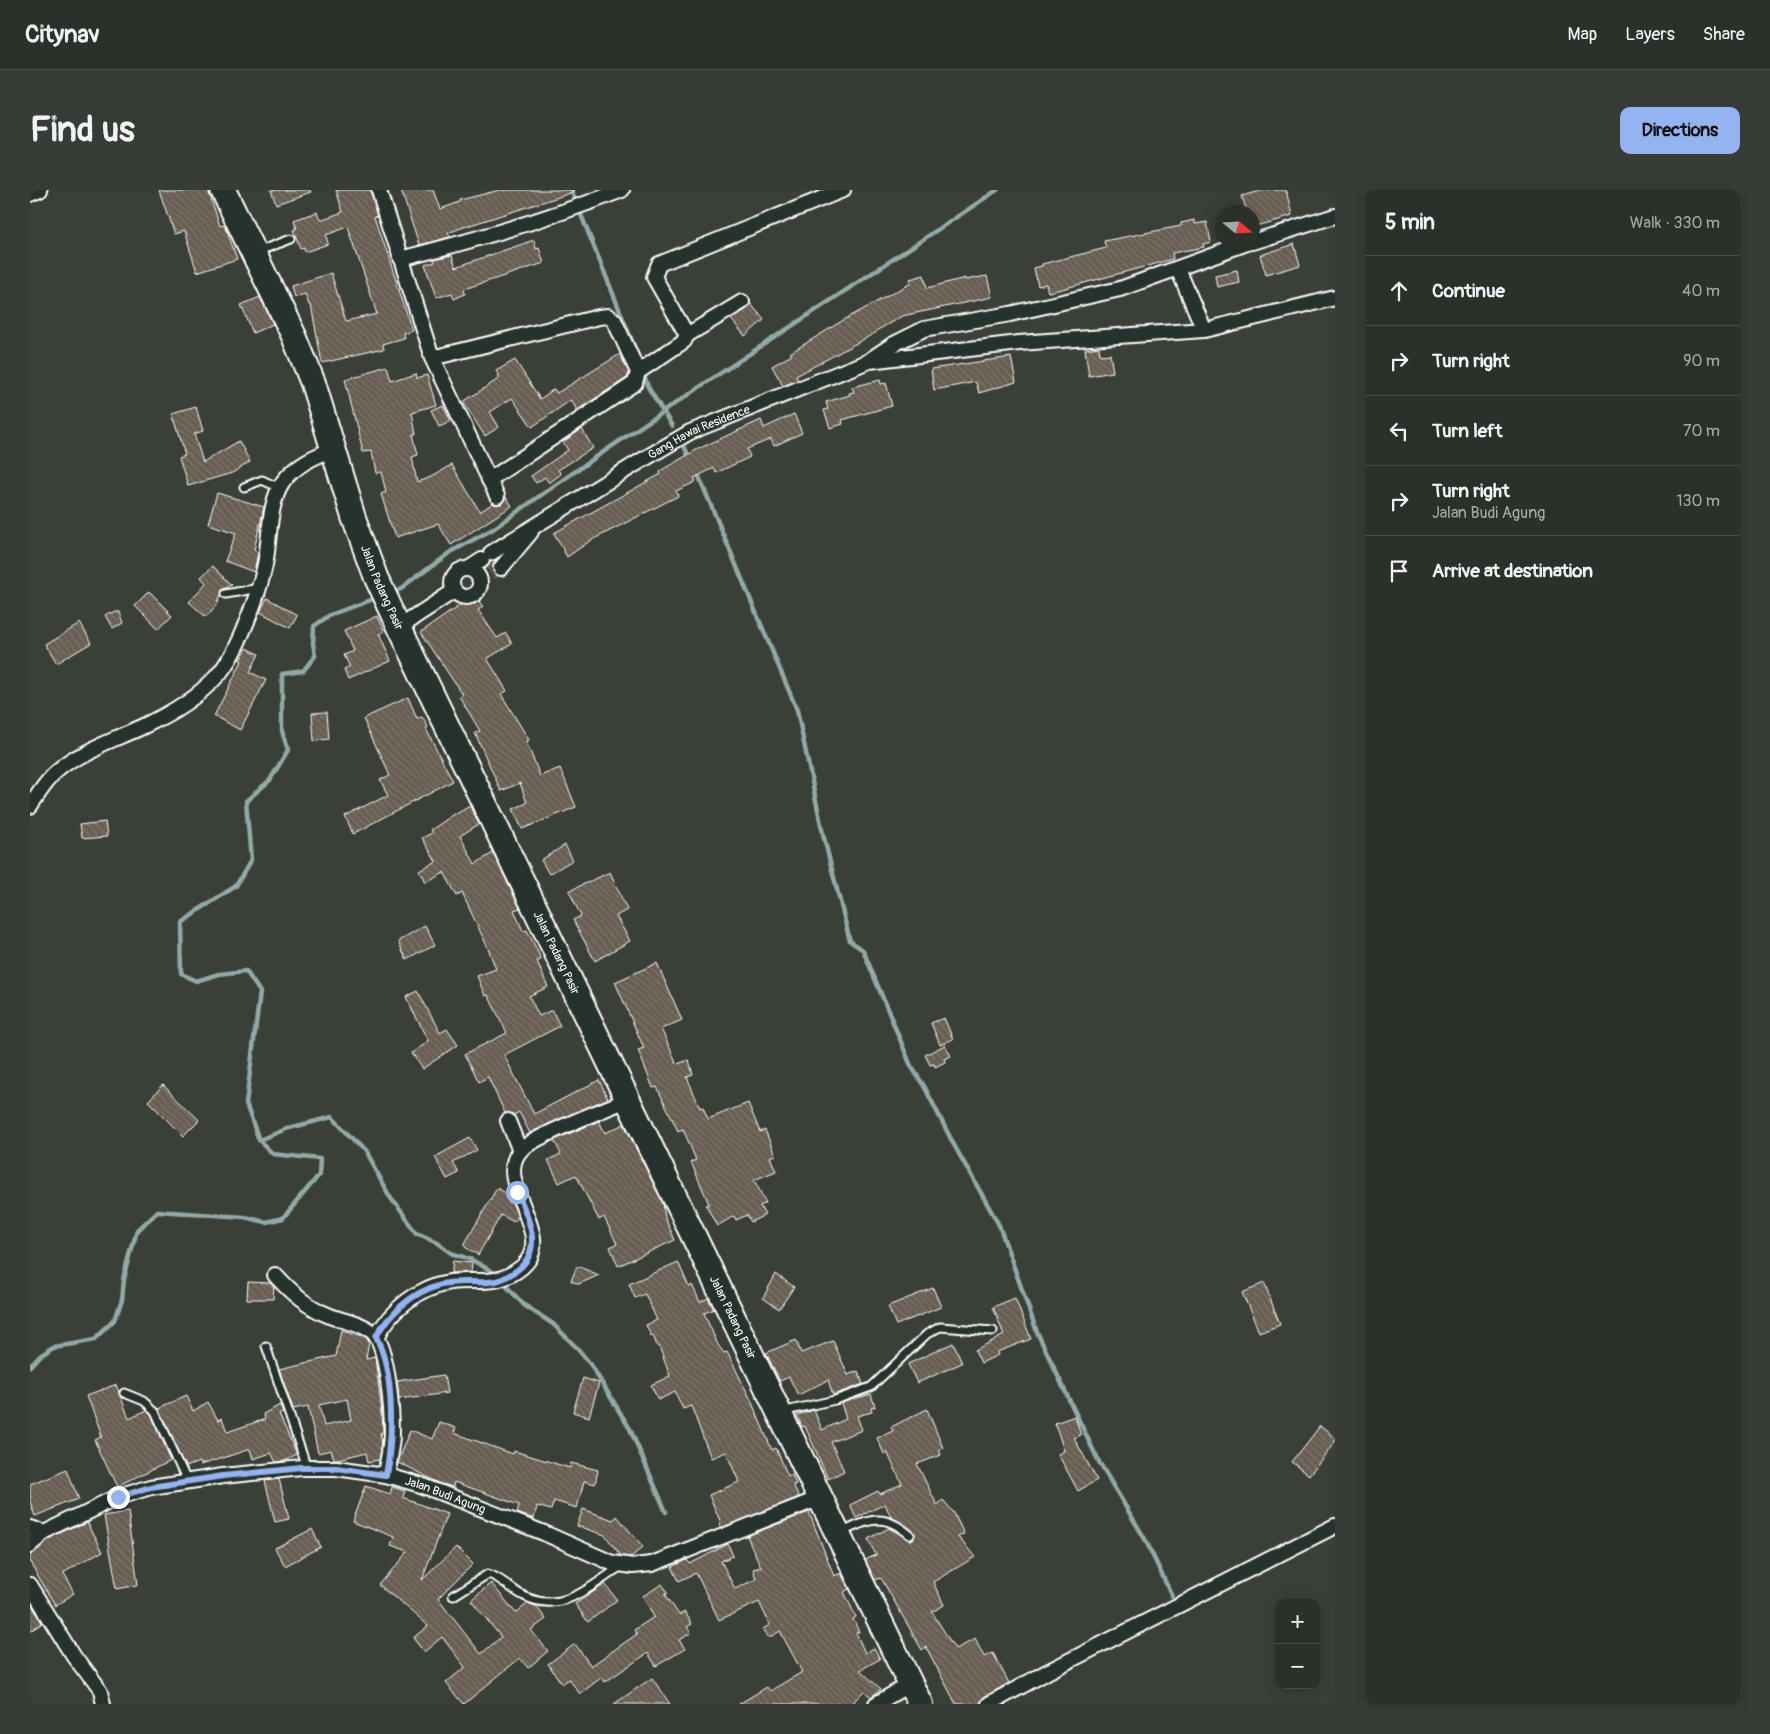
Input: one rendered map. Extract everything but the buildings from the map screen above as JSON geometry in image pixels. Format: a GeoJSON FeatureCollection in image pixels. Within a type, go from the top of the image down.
{"type":"FeatureCollection","features":[{"type":"Feature","properties":{"kind":"highway","name":"Jalan Padang Pasir"},"geometry":{"type":"LineString","coordinates":[[223,190],[294,336],[312,383],[354,517],[376,577],[915,1694]]}},
{"type":"Feature","properties":{"kind":"street"},"geometry":{"type":"LineString","coordinates":[[30,194],[40,190]]}},
{"type":"Feature","properties":{"kind":"street"},"geometry":{"type":"LineString","coordinates":[[379,190],[432,358],[497,496]]}},
{"type":"Feature","properties":{"kind":"street"},"geometry":{"type":"LineString","coordinates":[[400,259],[496,235],[572,210],[622,190]]}},
{"type":"Feature","properties":{"kind":"street"},"geometry":{"type":"LineString","coordinates":[[687,335],[654,277],[658,264],[843,190]]}},
{"type":"Feature","properties":{"kind":"street"},"geometry":{"type":"LineString","coordinates":[[1260,239],[1335,216]]}},
{"type":"Feature","properties":{"kind":"street"},"geometry":{"type":"LineString","coordinates":[[869,361],[892,345],[924,329],[1102,294],[1229,250]]}},
{"type":"Feature","properties":{"kind":"street"},"geometry":{"type":"LineString","coordinates":[[1178,269],[1204,330]]}},
{"type":"Feature","properties":{"kind":"street"},"geometry":{"type":"LineString","coordinates":[[869,361],[1028,342],[1204,330],[1335,298]]}},
{"type":"Feature","properties":{"kind":"street"},"geometry":{"type":"LineString","coordinates":[[489,480],[632,385],[643,369],[684,341],[687,335],[742,302]]}},
{"type":"Feature","properties":{"kind":"street"},"geometry":{"type":"LineString","coordinates":[[432,358],[608,316],[614,320],[643,369]]}},
{"type":"Feature","properties":{"kind":"street","name":"Gang Hawai Residence"},"geometry":{"type":"LineString","coordinates":[[468,569],[540,522],[690,432],[869,361]]}},
{"type":"Feature","properties":{"kind":"street"},"geometry":{"type":"LineString","coordinates":[[30,806],[46,782],[64,766],[94,747],[159,718],[205,688],[228,661],[260,588],[274,506],[281,485],[295,468],[306,460],[333,449]]}},
{"type":"Feature","properties":{"kind":"street"},"geometry":{"type":"LineString","coordinates":[[479,585],[478,576],[468,569],[457,571],[452,580],[454,591],[458,595],[468,597],[474,594],[479,585],[496,571],[540,522]]}},
{"type":"Feature","properties":{"kind":"street"},"geometry":{"type":"LineString","coordinates":[[396,620],[454,591]]}},
{"type":"Feature","properties":{"kind":"street"},"geometry":{"type":"LineString","coordinates":[[376,1338],[393,1314],[422,1292],[450,1282],[501,1279],[524,1265],[532,1242],[531,1225],[517,1192],[513,1176],[515,1162],[520,1151],[551,1133],[629,1100]]}},
{"type":"Feature","properties":{"kind":"street"},"geometry":{"type":"LineString","coordinates":[[508,1120],[520,1151]]}},
{"type":"Feature","properties":{"kind":"street"},"geometry":{"type":"LineString","coordinates":[[274,1275],[293,1295],[312,1308],[363,1328],[376,1338],[384,1362],[392,1422],[386,1475]]}},
{"type":"Feature","properties":{"kind":"street","name":"Jalan Budi Agung"},"geometry":{"type":"LineString","coordinates":[[30,1545],[44,1533],[118,1497],[139,1489],[223,1476],[306,1468],[336,1468],[386,1475],[421,1485],[622,1566],[652,1564],[820,1498]]}},
{"type":"Feature","properties":{"kind":"street"},"geometry":{"type":"LineString","coordinates":[[989,1704],[1047,1672],[1335,1526]]}},
{"type":"Feature","properties":{"kind":"street"},"geometry":{"type":"LineString","coordinates":[[30,1528],[44,1533]]}},
{"type":"Feature","properties":{"kind":"street"},"geometry":{"type":"LineString","coordinates":[[30,1585],[74,1656],[100,1691],[103,1704]]}},
{"type":"Feature","properties":{"kind":"street"},"geometry":{"type":"LineString","coordinates":[[876,1704],[915,1694]]}},
{"type":"Feature","properties":{"kind":"lane"},"geometry":{"type":"LineString","coordinates":[[254,252],[291,239]]}},
{"type":"Feature","properties":{"kind":"lane"},"geometry":{"type":"LineString","coordinates":[[244,487],[262,480],[281,485]]}},
{"type":"Feature","properties":{"kind":"lane"},"geometry":{"type":"LineString","coordinates":[[226,594],[260,588]]}},
{"type":"Feature","properties":{"kind":"lane"},"geometry":{"type":"LineString","coordinates":[[779,1413],[802,1406],[835,1400],[871,1386],[927,1334],[940,1327],[993,1331]]}},
{"type":"Feature","properties":{"kind":"lane"},"geometry":{"type":"LineString","coordinates":[[266,1346],[306,1468]]}},
{"type":"Feature","properties":{"kind":"lane"},"geometry":{"type":"LineString","coordinates":[[124,1392],[144,1401],[155,1411],[187,1481]]}},
{"type":"Feature","properties":{"kind":"lane"},"geometry":{"type":"LineString","coordinates":[[837,1534],[860,1524],[877,1520],[895,1522],[910,1534]]}},
{"type":"Feature","properties":{"kind":"lane"},"geometry":{"type":"LineString","coordinates":[[453,1596],[488,1574],[524,1596],[542,1602],[558,1603],[578,1595],[622,1566]]}},
{"type":"Feature","properties":{"kind":"waterway"},"geometry":{"type":"LineString","coordinates":[[571,190],[639,358]]}},
{"type":"Feature","properties":{"kind":"waterway"},"geometry":{"type":"LineString","coordinates":[[390,593],[401,589],[449,553],[493,529],[681,400],[997,190]]}},
{"type":"Feature","properties":{"kind":"waterway"},"geometry":{"type":"LineString","coordinates":[[643,372],[648,387],[672,426]]}},
{"type":"Feature","properties":{"kind":"waterway"},"geometry":{"type":"LineString","coordinates":[[684,446],[690,459]]}},
{"type":"Feature","properties":{"kind":"waterway"},"geometry":{"type":"LineString","coordinates":[[697,472],[797,710],[823,834],[850,941],[863,950],[911,1066],[924,1086],[954,1145],[999,1225],[1037,1332],[1099,1462],[1145,1539],[1172,1596]]}},
{"type":"Feature","properties":{"kind":"waterway"},"geometry":{"type":"LineString","coordinates":[[30,1366],[40,1355],[54,1346],[96,1339],[115,1321],[122,1300],[124,1280],[137,1230],[157,1211],[244,1217],[266,1222],[283,1218],[319,1175],[320,1159],[273,1154],[259,1140],[246,1104],[260,992],[246,971],[219,974],[196,981],[181,974],[180,922],[236,886],[251,860],[246,801],[270,780],[288,750],[282,731],[282,674],[303,671],[315,656],[313,643],[314,626],[330,615],[378,597]]}},
{"type":"Feature","properties":{"kind":"waterway"},"geometry":{"type":"LineString","coordinates":[[259,1140],[289,1128],[332,1117],[364,1151],[390,1197],[417,1234],[437,1243],[451,1253],[472,1260],[493,1272],[524,1305],[553,1324],[577,1348],[591,1365],[630,1429],[666,1512]]}},
{"type":"Feature","properties":{"kind":"tunnel"},"geometry":{"type":"LineString","coordinates":[[491,574],[501,568]]}},
{"type":"Feature","properties":{"kind":"route"},"geometry":{"type":"LineString","coordinates":[[118,1497],[139,1489],[151,1487],[223,1476],[302,1468],[336,1468],[386,1475],[392,1436],[392,1422],[385,1367],[376,1338],[393,1314],[422,1292],[437,1285],[450,1282],[496,1281],[506,1278],[524,1265],[532,1242],[531,1225],[517,1192]]}}]}
